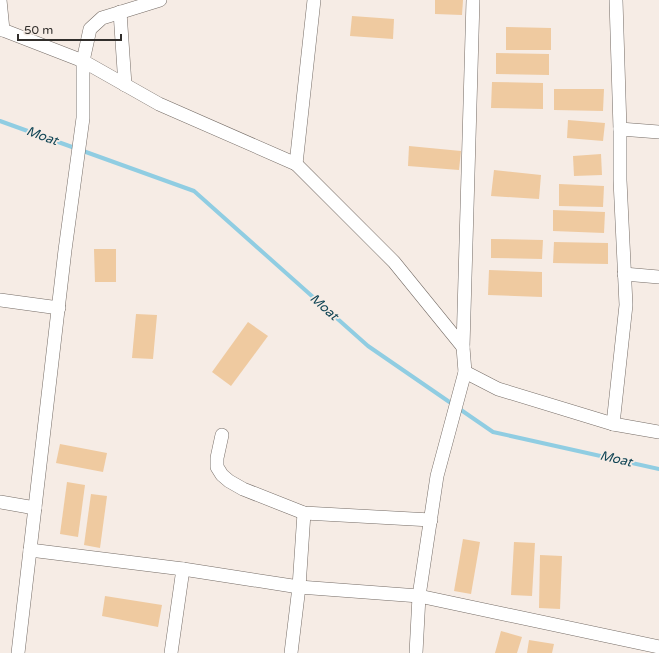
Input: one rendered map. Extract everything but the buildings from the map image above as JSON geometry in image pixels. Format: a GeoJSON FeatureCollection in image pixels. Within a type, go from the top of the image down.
{"type":"FeatureCollection","features":[{"type":"Feature","properties":{"kind":"street"},"geometry":{"type":"LineString","coordinates":[[0,0],[2,30],[83,61],[159,104],[296,164],[394,262],[462,347]]}},
{"type":"Feature","properties":{"kind":"street"},"geometry":{"type":"LineString","coordinates":[[18,653],[65,250],[83,118],[83,61],[90,29],[102,18],[160,0]]}},
{"type":"Feature","properties":{"kind":"street"},"geometry":{"type":"LineString","coordinates":[[296,164],[314,0]]}},
{"type":"Feature","properties":{"kind":"street"},"geometry":{"type":"LineString","coordinates":[[416,653],[419,596],[438,476],[465,372],[462,347],[473,0]]}},
{"type":"Feature","properties":{"kind":"street"},"geometry":{"type":"LineString","coordinates":[[613,424],[626,305],[620,180],[616,0]]}},
{"type":"Feature","properties":{"kind":"street"},"geometry":{"type":"LineString","coordinates":[[120,12],[125,85]]}},
{"type":"Feature","properties":{"kind":"street"},"geometry":{"type":"LineString","coordinates":[[620,129],[659,132]]}},
{"type":"Feature","properties":{"kind":"street"},"geometry":{"type":"LineString","coordinates":[[624,274],[659,277]]}},
{"type":"Feature","properties":{"kind":"street"},"geometry":{"type":"LineString","coordinates":[[0,300],[58,308]]}},
{"type":"Feature","properties":{"kind":"street"},"geometry":{"type":"LineString","coordinates":[[465,372],[498,389],[613,424],[659,432]]}},
{"type":"Feature","properties":{"kind":"street"},"geometry":{"type":"LineString","coordinates":[[222,435],[217,458],[217,467],[222,475],[229,481],[243,489],[304,513],[431,520]]}},
{"type":"Feature","properties":{"kind":"street"},"geometry":{"type":"LineString","coordinates":[[0,502],[35,508]]}},
{"type":"Feature","properties":{"kind":"street"},"geometry":{"type":"LineString","coordinates":[[290,653],[299,587],[304,513]]}},
{"type":"Feature","properties":{"kind":"street"},"geometry":{"type":"LineString","coordinates":[[30,550],[299,587],[419,596],[659,647]]}},
{"type":"Feature","properties":{"kind":"street"},"geometry":{"type":"LineString","coordinates":[[171,653],[183,570]]}},
{"type":"Feature","properties":{"kind":"waterway","name":"Moat"},"geometry":{"type":"LineString","coordinates":[[0,121],[194,191],[368,346],[493,432],[659,469]]}}]}
